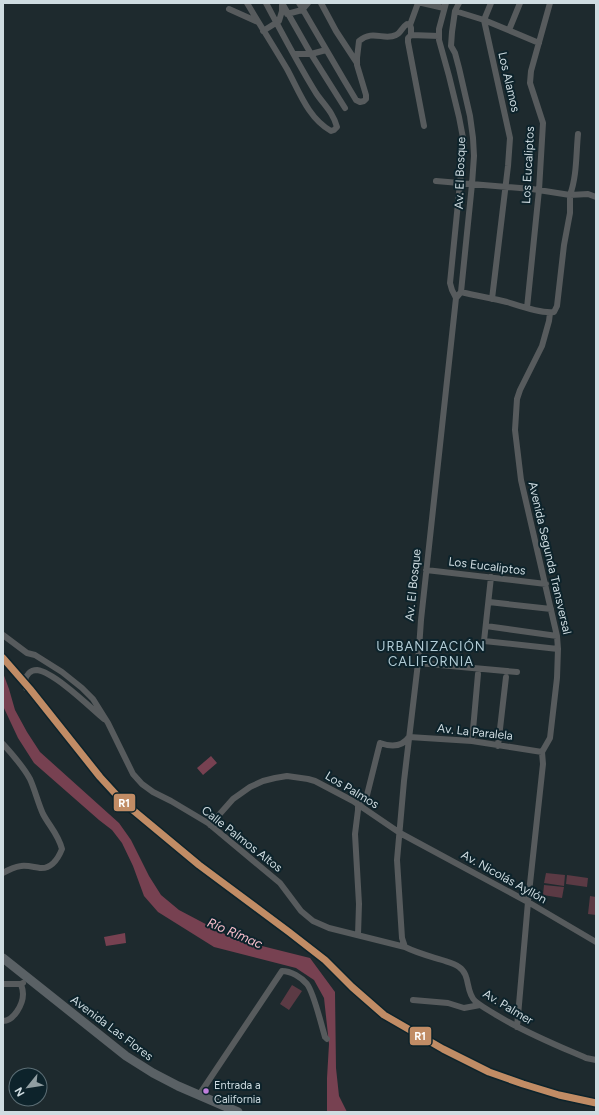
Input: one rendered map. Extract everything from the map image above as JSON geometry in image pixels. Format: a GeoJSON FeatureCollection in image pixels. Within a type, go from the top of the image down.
{"type":"FeatureCollection","features":[{"type":"Feature","properties":{"kind":"highway","name":"Avenida Las Flores"},"geometry":{"type":"LineString","coordinates":[[3,958],[126,1056],[153,1073],[178,1086],[238,1112]]}},
{"type":"Feature","properties":{"kind":"street"},"geometry":{"type":"LineString","coordinates":[[247,3],[287,70],[303,102],[324,127],[331,131],[334,130],[337,127],[329,109],[317,94],[266,3]]}},
{"type":"Feature","properties":{"kind":"street"},"geometry":{"type":"LineString","coordinates":[[299,3],[356,100],[360,102],[364,102],[366,95],[356,58],[359,41],[365,36],[394,36],[401,31],[404,26],[407,24],[410,25]]}},
{"type":"Feature","properties":{"kind":"street"},"geometry":{"type":"LineString","coordinates":[[288,14],[302,10],[308,3]]}},
{"type":"Feature","properties":{"kind":"street"},"geometry":{"type":"LineString","coordinates":[[321,3],[336,31],[358,65]]}},
{"type":"Feature","properties":{"kind":"street"},"geometry":{"type":"LineString","coordinates":[[418,3],[410,25],[411,35],[408,38],[408,42],[424,126]]}},
{"type":"Feature","properties":{"kind":"street"},"geometry":{"type":"LineString","coordinates":[[422,3],[445,5]]}},
{"type":"Feature","properties":{"kind":"street","name":"Av. El Bosque"},"geometry":{"type":"LineString","coordinates":[[459,3],[452,32],[451,46],[455,53],[470,116],[474,156],[461,292]]}},
{"type":"Feature","properties":{"kind":"street"},"geometry":{"type":"LineString","coordinates":[[484,20],[491,3]]}},
{"type":"Feature","properties":{"kind":"street"},"geometry":{"type":"LineString","coordinates":[[509,30],[520,3]]}},
{"type":"Feature","properties":{"kind":"street","name":"Los Eucaliptos"},"geometry":{"type":"LineString","coordinates":[[527,308],[539,190],[542,123],[530,83],[531,71],[550,3]]}},
{"type":"Feature","properties":{"kind":"street"},"geometry":{"type":"LineString","coordinates":[[263,31],[279,21],[282,4]]}},
{"type":"Feature","properties":{"kind":"street"},"geometry":{"type":"LineString","coordinates":[[282,4],[345,108]]}},
{"type":"Feature","properties":{"kind":"street","name":"Av. El Bosque"},"geometry":{"type":"LineString","coordinates":[[405,947],[402,938],[397,860],[408,738],[418,663],[426,570],[456,298],[450,282],[464,143],[460,117],[439,40],[439,29],[445,5]]}},
{"type":"Feature","properties":{"kind":"street"},"geometry":{"type":"LineString","coordinates":[[229,9],[258,22]]}},
{"type":"Feature","properties":{"kind":"street"},"geometry":{"type":"LineString","coordinates":[[456,11],[484,20],[539,43]]}},
{"type":"Feature","properties":{"kind":"street","name":"Los Alamos"},"geometry":{"type":"LineString","coordinates":[[484,20],[510,138],[492,299]]}},
{"type":"Feature","properties":{"kind":"street"},"geometry":{"type":"LineString","coordinates":[[411,35],[439,36]]}},
{"type":"Feature","properties":{"kind":"street"},"geometry":{"type":"LineString","coordinates":[[294,54],[311,54],[326,50]]}},
{"type":"Feature","properties":{"kind":"street","name":"Avenida Segunda Transversal"},"geometry":{"type":"LineString","coordinates":[[517,1028],[528,902],[543,764],[542,752],[550,738],[557,678],[558,649],[557,636],[546,584],[521,480],[515,430],[517,399],[542,346],[550,313],[554,312],[557,306],[564,245],[570,213],[570,195],[573,187],[578,134]]}},
{"type":"Feature","properties":{"kind":"street"},"geometry":{"type":"LineString","coordinates":[[436,180],[539,190],[570,195],[588,194],[596,197]]}},
{"type":"Feature","properties":{"kind":"street"},"geometry":{"type":"LineString","coordinates":[[456,298],[461,292],[550,313]]}},
{"type":"Feature","properties":{"kind":"street","name":"Los Eucaliptos"},"geometry":{"type":"LineString","coordinates":[[426,570],[546,584]]}},
{"type":"Feature","properties":{"kind":"street"},"geometry":{"type":"LineString","coordinates":[[491,577],[484,641],[558,649]]}},
{"type":"Feature","properties":{"kind":"street"},"geometry":{"type":"LineString","coordinates":[[489,602],[551,609]]}},
{"type":"Feature","properties":{"kind":"street"},"geometry":{"type":"LineString","coordinates":[[486,626],[557,636]]}},
{"type":"Feature","properties":{"kind":"street","name":"Calle Palmos Altos"},"geometry":{"type":"LineString","coordinates":[[3,634],[27,653],[35,655],[62,672],[93,699],[108,722],[133,774],[142,784],[153,792],[172,801],[210,824],[280,883],[301,911],[312,921],[329,928],[405,947]]}},
{"type":"Feature","properties":{"kind":"street"},"geometry":{"type":"LineString","coordinates":[[418,663],[517,672]]}},
{"type":"Feature","properties":{"kind":"street"},"geometry":{"type":"LineString","coordinates":[[26,688],[25,681],[29,673],[35,670],[42,671],[61,682],[108,722]]}},
{"type":"Feature","properties":{"kind":"street"},"geometry":{"type":"LineString","coordinates":[[472,742],[478,674]]}},
{"type":"Feature","properties":{"kind":"street"},"geometry":{"type":"LineString","coordinates":[[498,746],[506,677]]}},
{"type":"Feature","properties":{"kind":"street"},"geometry":{"type":"LineString","coordinates":[[358,935],[359,904],[355,834],[358,804],[366,799],[380,743],[393,746],[403,743],[408,738]]}},
{"type":"Feature","properties":{"kind":"street","name":"Av. La Paralela"},"geometry":{"type":"LineString","coordinates":[[408,738],[472,742],[542,752]]}},
{"type":"Feature","properties":{"kind":"street"},"geometry":{"type":"LineString","coordinates":[[3,744],[23,768],[30,780],[46,820],[60,840],[62,849],[57,860],[50,866],[41,868],[22,866],[9,870],[3,874]]}},
{"type":"Feature","properties":{"kind":"street","name":"Los Palmos"},"geometry":{"type":"LineString","coordinates":[[210,824],[238,795],[250,787],[263,781],[287,776],[308,779],[339,793],[358,804],[400,833]]}},
{"type":"Feature","properties":{"kind":"street","name":"Av. Nicolás Ayllón"},"geometry":{"type":"LineString","coordinates":[[400,833],[528,902],[596,942]]}},
{"type":"Feature","properties":{"kind":"street","name":"Av. Palmer"},"geometry":{"type":"LineString","coordinates":[[405,947],[460,967],[465,972],[467,977],[472,998],[480,1005],[517,1028],[586,1058],[596,1060]]}},
{"type":"Feature","properties":{"kind":"street"},"geometry":{"type":"LineString","coordinates":[[199,1096],[282,971],[288,971],[301,978],[307,984],[312,994],[325,1037],[327,1039]]}},
{"type":"Feature","properties":{"kind":"street"},"geometry":{"type":"LineString","coordinates":[[3,984],[21,984],[30,979]]}},
{"type":"Feature","properties":{"kind":"street"},"geometry":{"type":"LineString","coordinates":[[3,1021],[7,1021],[15,1014],[21,1004],[23,994],[21,984]]}},
{"type":"Feature","properties":{"kind":"street"},"geometry":{"type":"LineString","coordinates":[[413,1000],[448,1003],[464,1008],[480,1005]]}},
{"type":"Feature","properties":{"kind":"shaded area"},"geometry":{"type":"Polygon","coordinates":[[[3,673],[15,710],[40,752],[119,823],[131,840],[149,876],[161,895],[179,910],[234,939],[310,958],[335,992],[336,1068],[339,1096],[347,1112],[327,1112],[329,1044],[324,998],[314,980],[296,968],[214,947],[158,912],[144,896],[133,866],[122,843],[112,830],[34,763],[18,738],[3,706],[3,673]]]}},
{"type":"Feature","properties":{"kind":"shaded area"},"geometry":{"type":"Polygon","coordinates":[[[211,756],[217,763],[203,775],[197,768],[211,756]]]}},
{"type":"Feature","properties":{"kind":"shaded area"},"geometry":{"type":"Polygon","coordinates":[[[546,873],[565,875],[564,886],[544,883],[546,873]]]}},
{"type":"Feature","properties":{"kind":"shaded area"},"geometry":{"type":"Polygon","coordinates":[[[567,875],[588,878],[587,887],[566,884],[567,875]]]}},
{"type":"Feature","properties":{"kind":"shaded area"},"geometry":{"type":"Polygon","coordinates":[[[544,885],[564,887],[562,898],[543,895],[544,885]]]}},
{"type":"Feature","properties":{"kind":"shaded area"},"geometry":{"type":"Polygon","coordinates":[[[590,896],[596,897],[596,915],[588,914],[590,896]]]}},
{"type":"Feature","properties":{"kind":"shaded area"},"geometry":{"type":"Polygon","coordinates":[[[125,933],[126,943],[106,946],[104,937],[125,933]]]}},
{"type":"Feature","properties":{"kind":"shaded area"},"geometry":{"type":"Polygon","coordinates":[[[292,985],[302,991],[289,1010],[280,1004],[292,985]]]}},
{"type":"Feature","properties":{"kind":"transit line","name":"R1"},"geometry":{"type":"LineString","coordinates":[[3,658],[30,689],[100,777],[122,801],[199,865],[325,960],[352,987],[384,1015],[443,1049],[489,1072],[559,1095],[596,1103]]}},
{"type":"Feature","properties":{"kind":"place","name":"Entrada a California"},"geometry":{"type":"Point","coordinates":[206,1091]}},
{"type":"Feature","properties":{"kind":"district","name":"URBANIZACIÓN CALIFORNIA"},"geometry":{"type":"Point","coordinates":[431,654]}},
{"type":"Feature","properties":{"kind":"water label","name":"Río Rímac"},"geometry":{"type":"Point","coordinates":[235,933]}}]}
